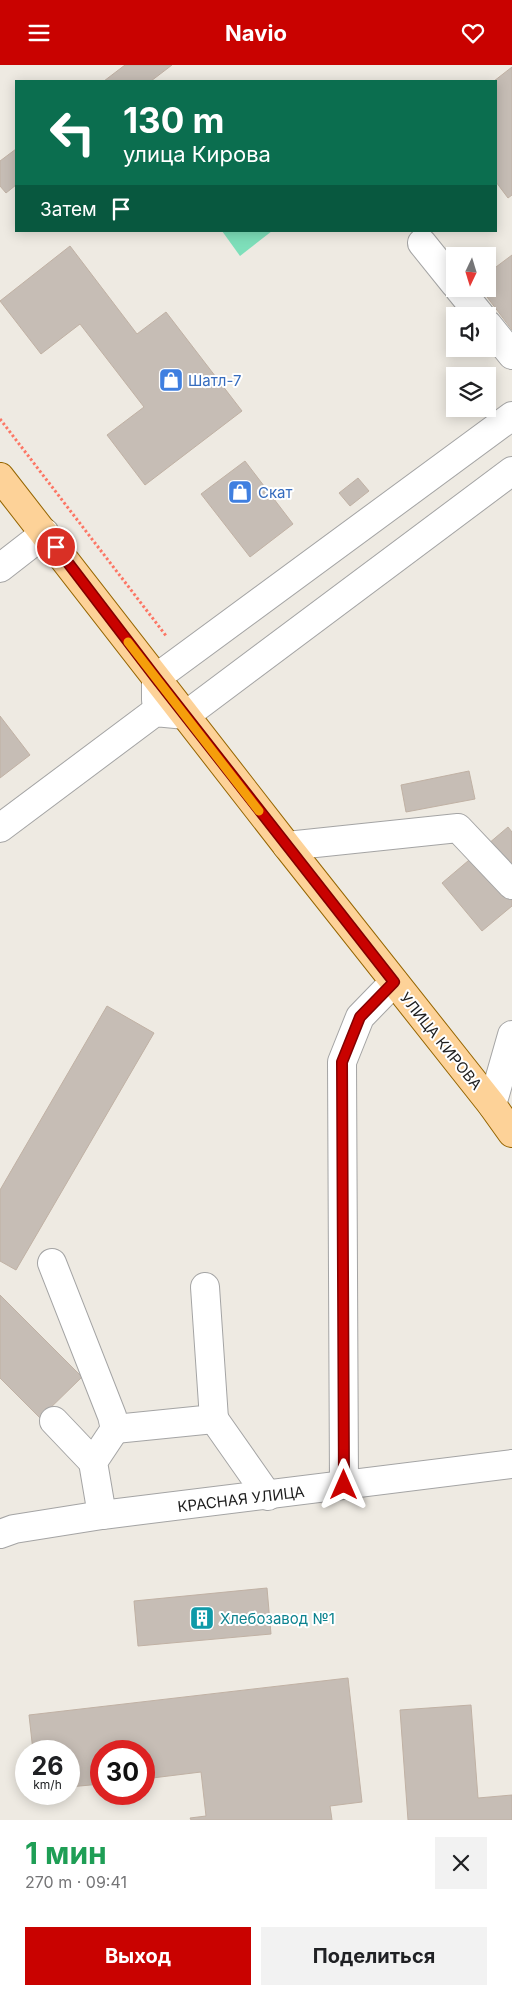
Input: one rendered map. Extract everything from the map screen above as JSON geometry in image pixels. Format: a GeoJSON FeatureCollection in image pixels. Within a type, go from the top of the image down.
{"type":"FeatureCollection","features":[{"type":"Feature","properties":{"kind":"main road","name":"УЛИЦА КИРОВА"},"geometry":{"type":"LineString","coordinates":[[0,477],[512,1133]]}},
{"type":"Feature","properties":{"kind":"street"},"geometry":{"type":"LineString","coordinates":[[422,243],[446,273]]}},
{"type":"Feature","properties":{"kind":"street"},"geometry":{"type":"LineString","coordinates":[[466,297],[474,307]]}},
{"type":"Feature","properties":{"kind":"street"},"geometry":{"type":"LineString","coordinates":[[496,335],[512,355]]}},
{"type":"Feature","properties":{"kind":"street"},"geometry":{"type":"LineString","coordinates":[[156,712],[156,678],[512,416]]}},
{"type":"Feature","properties":{"kind":"street"},"geometry":{"type":"LineString","coordinates":[[0,828],[156,712],[186,715],[512,471]]}},
{"type":"Feature","properties":{"kind":"street"},"geometry":{"type":"LineString","coordinates":[[0,568],[45,533]]}},
{"type":"Feature","properties":{"kind":"street"},"geometry":{"type":"LineString","coordinates":[[287,846],[458,828],[512,885]]}},
{"type":"Feature","properties":{"kind":"street"},"geometry":{"type":"LineString","coordinates":[[344,1485],[342,1062],[360,1017],[394,982]]}},
{"type":"Feature","properties":{"kind":"street"},"geometry":{"type":"LineString","coordinates":[[492,1105],[512,1035]]}},
{"type":"Feature","properties":{"kind":"street"},"geometry":{"type":"LineString","coordinates":[[52,1263],[112,1416],[115,1429],[93,1462]]}},
{"type":"Feature","properties":{"kind":"street"},"geometry":{"type":"LineString","coordinates":[[205,1287],[214,1419],[268,1496]]}},
{"type":"Feature","properties":{"kind":"street"},"geometry":{"type":"LineString","coordinates":[[115,1429],[214,1419]]}},
{"type":"Feature","properties":{"kind":"street"},"geometry":{"type":"LineString","coordinates":[[54,1421],[93,1462],[102,1515]]}},
{"type":"Feature","properties":{"kind":"street","name":"КРАСНАЯ УЛИЦА"},"geometry":{"type":"LineString","coordinates":[[0,1534],[14,1529],[102,1515],[268,1496],[512,1464]]}},
{"type":"Feature","properties":{"kind":"path"},"geometry":{"type":"LineString","coordinates":[[0,419],[183,657]]}},
{"type":"Feature","properties":{"kind":"green space"},"geometry":{"type":"Polygon","coordinates":[[[223,232],[271,232],[240,256],[223,232]]]}},
{"type":"Feature","properties":{"kind":"building"},"geometry":{"type":"Polygon","coordinates":[[[125,65],[172,65],[152,80],[105,80],[125,65]]]}},
{"type":"Feature","properties":{"kind":"building"},"geometry":{"type":"Polygon","coordinates":[[[512,67],[512,195],[508,198],[497,183],[497,80],[495,80],[512,67]]]}},
{"type":"Feature","properties":{"kind":"building"},"geometry":{"type":"Polygon","coordinates":[[[15,150],[15,186],[6,193],[0,186],[0,161],[15,150]]]}},
{"type":"Feature","properties":{"kind":"building","name":"Шатл-7"},"geometry":{"type":"Polygon","coordinates":[[[70,246],[137,334],[166,312],[242,411],[145,485],[107,435],[144,407],[80,324],[41,354],[0,301],[70,246]]]}},
{"type":"Feature","properties":{"kind":"building"},"geometry":{"type":"Polygon","coordinates":[[[512,255],[512,330],[487,297],[496,297],[496,267],[512,255]]]}},
{"type":"Feature","properties":{"kind":"building"},"geometry":{"type":"Polygon","coordinates":[[[245,461],[293,524],[250,557],[201,494],[245,461]]]}},
{"type":"Feature","properties":{"kind":"building"},"geometry":{"type":"Polygon","coordinates":[[[358,478],[369,491],[350,506],[339,493],[358,478]]]}},
{"type":"Feature","properties":{"kind":"building"},"geometry":{"type":"Polygon","coordinates":[[[0,716],[30,755],[0,778],[0,716]]]}},
{"type":"Feature","properties":{"kind":"building"},"geometry":{"type":"Polygon","coordinates":[[[469,771],[475,799],[406,812],[401,785],[469,771]]]}},
{"type":"Feature","properties":{"kind":"building"},"geometry":{"type":"Polygon","coordinates":[[[508,827],[512,832],[512,906],[482,931],[442,883],[508,827]]]}},
{"type":"Feature","properties":{"kind":"building"},"geometry":{"type":"Polygon","coordinates":[[[107,1006],[154,1033],[16,1270],[0,1261],[0,1190],[107,1006]]]}},
{"type":"Feature","properties":{"kind":"building"},"geometry":{"type":"Polygon","coordinates":[[[0,1295],[82,1377],[40,1418],[0,1378],[0,1295]]]}},
{"type":"Feature","properties":{"kind":"building","name":"Хлебозавод №1"},"geometry":{"type":"Polygon","coordinates":[[[267,1588],[271,1634],[138,1646],[134,1601],[267,1588]]]}},
{"type":"Feature","properties":{"kind":"building"},"geometry":{"type":"Polygon","coordinates":[[[348,1678],[362,1802],[330,1806],[332,1820],[191,1820],[190,1818],[206,1816],[201,1772],[155,1778],[155,1740],[90,1740],[90,1785],[80,1786],[80,1740],[32,1740],[29,1715],[348,1678]]]}},
{"type":"Feature","properties":{"kind":"building"},"geometry":{"type":"Polygon","coordinates":[[[471,1705],[478,1798],[512,1795],[512,1820],[408,1820],[400,1710],[471,1705]]]}},
{"type":"Feature","properties":{"kind":"slow traffic"},"geometry":{"type":"LineString","coordinates":[[128,642],[259,811]]}},
{"type":"Feature","properties":{"kind":"place","name":"Шатл-7"},"geometry":{"type":"Point","coordinates":[171,380]}},
{"type":"Feature","properties":{"kind":"place","name":"Скат"},"geometry":{"type":"Point","coordinates":[240,492]}},
{"type":"Feature","properties":{"kind":"place","name":"Хлебозавод №1"},"geometry":{"type":"Point","coordinates":[202,1618]}},
{"type":"Feature","properties":{"kind":"route"},"geometry":{"type":"LineString","coordinates":[[56,547],[394,982],[360,1017],[342,1062],[344,1485]]}}]}
